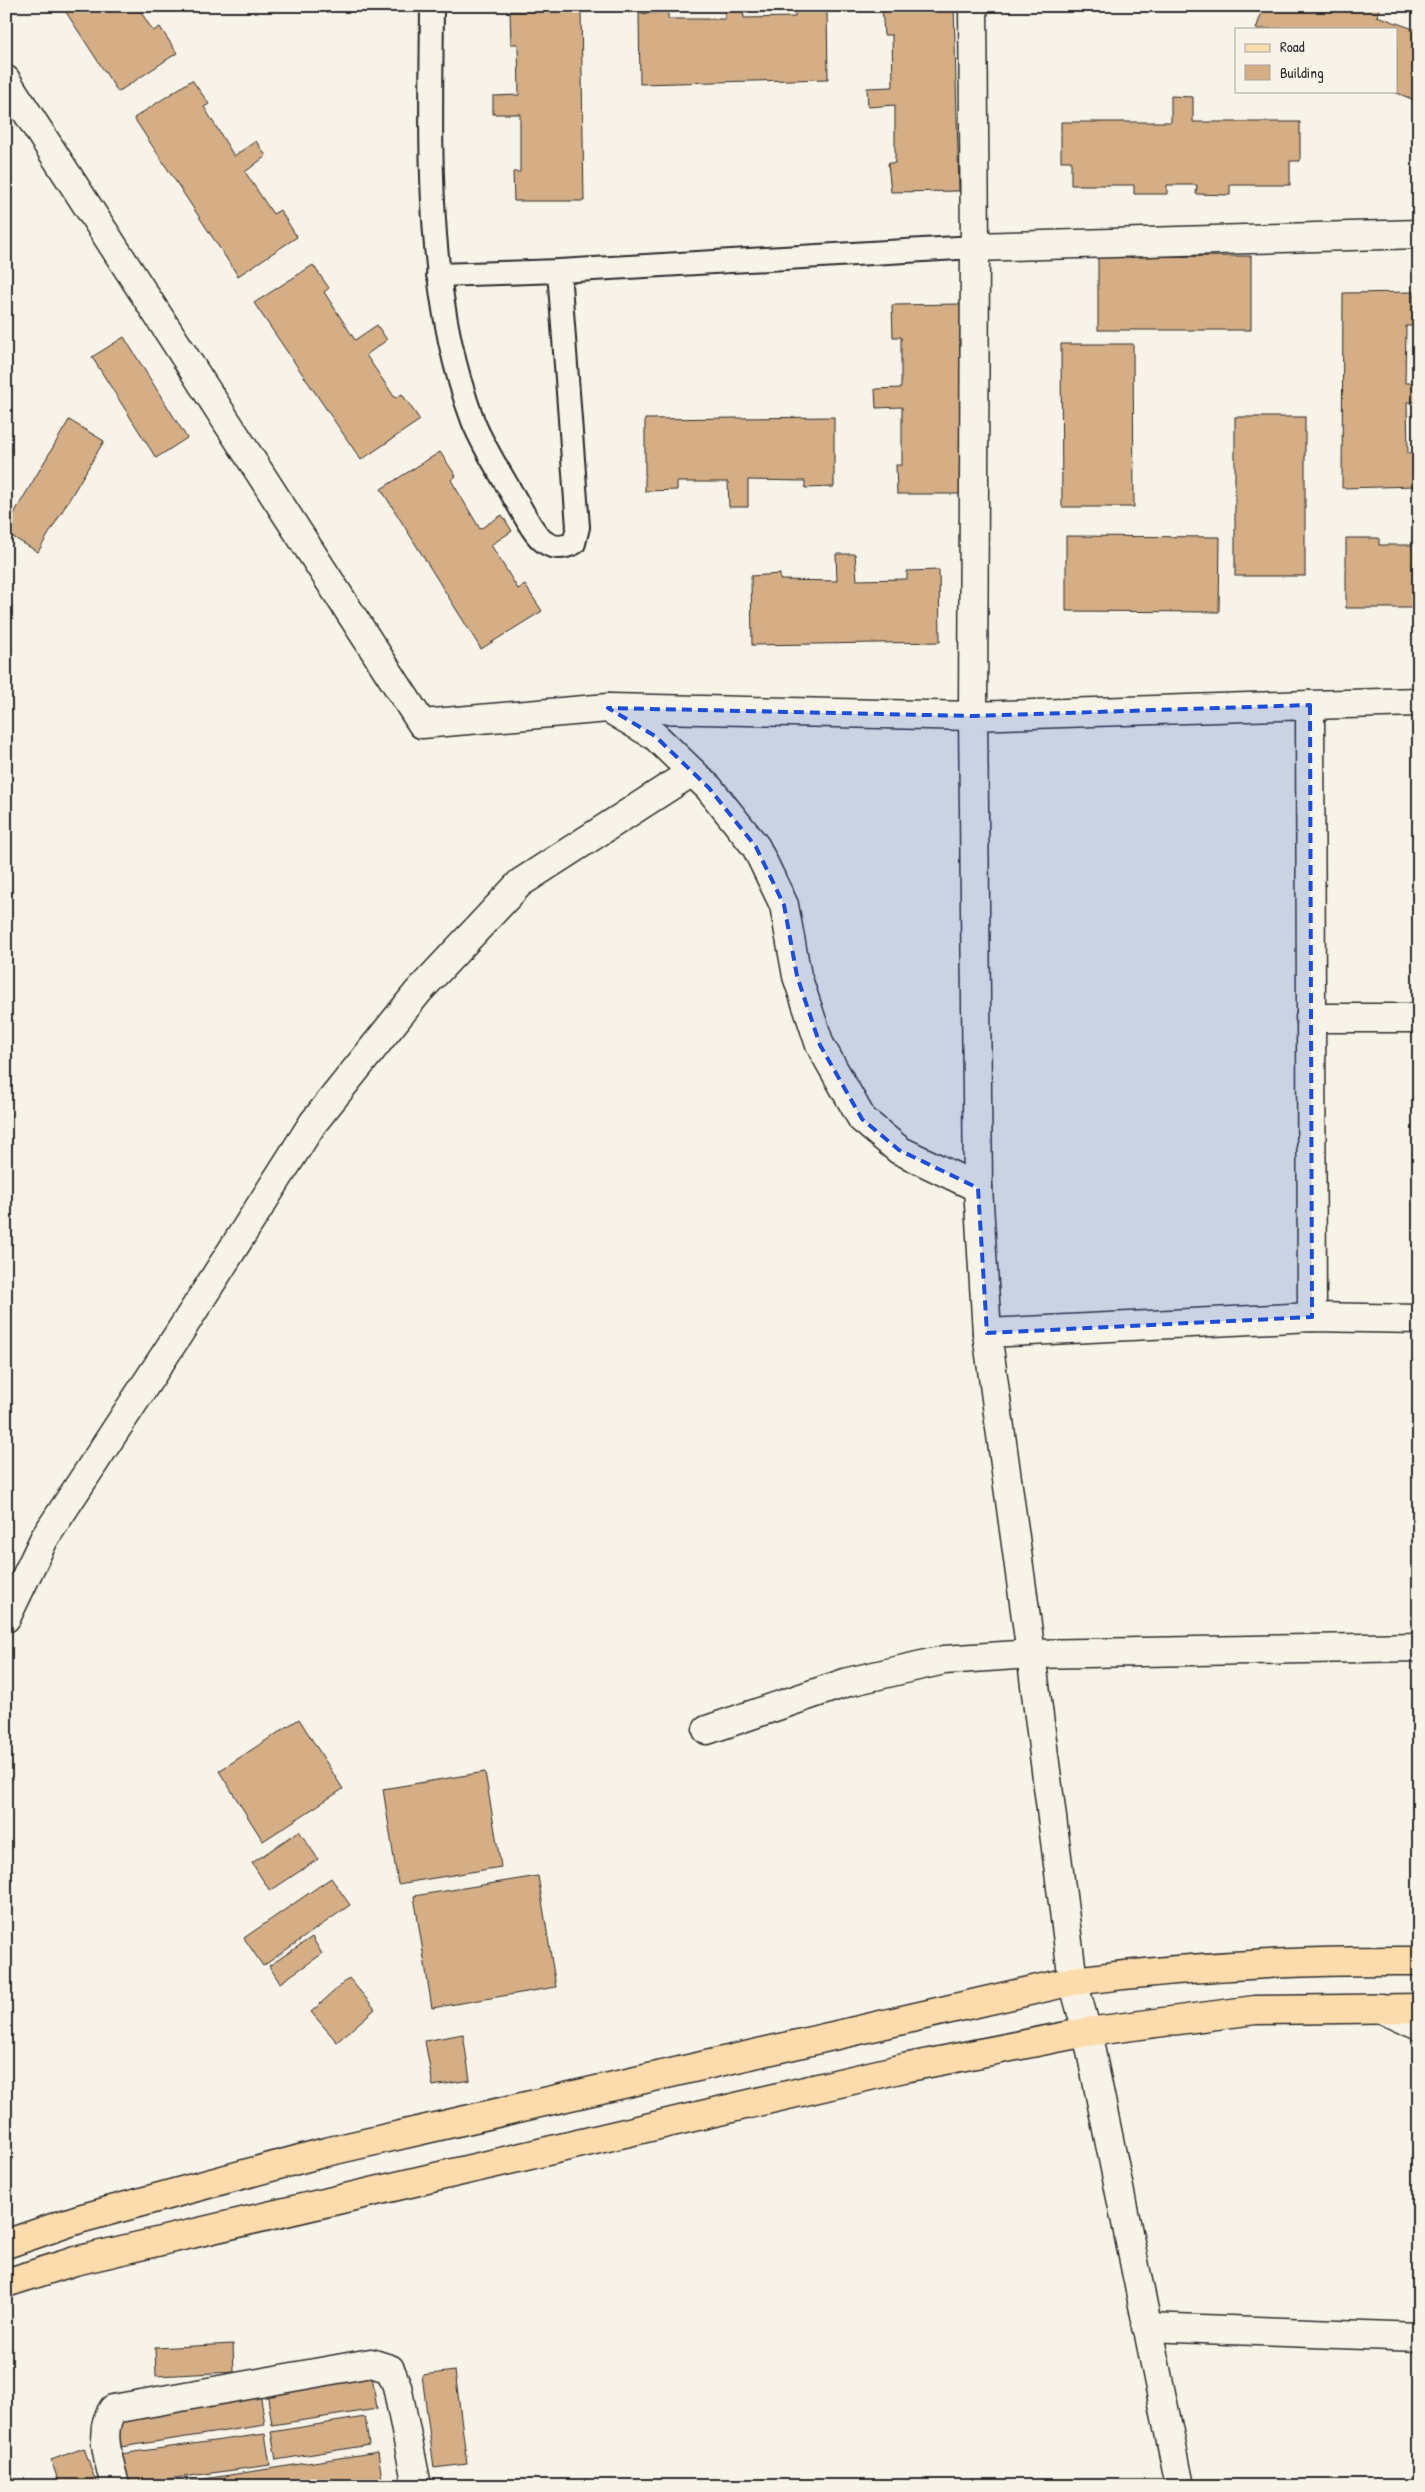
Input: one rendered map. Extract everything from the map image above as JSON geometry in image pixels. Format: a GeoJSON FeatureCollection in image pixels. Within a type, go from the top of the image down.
{"type":"FeatureCollection","features":[{"type":"Feature","properties":{"kind":"main road"},"geometry":{"type":"LineString","coordinates":[[6,2244],[79,2219],[326,2152],[1073,1981],[1153,1971],[1303,1961],[1419,1961]]}},
{"type":"Feature","properties":{"kind":"main road"},"geometry":{"type":"LineString","coordinates":[[6,2283],[75,2261],[884,2072],[1087,2032],[1255,2010],[1419,2008]]}},
{"type":"Feature","properties":{"kind":"street"},"geometry":{"type":"LineString","coordinates":[[973,6],[975,247],[973,716],[978,1188],[986,1333],[1031,1654],[1073,1981],[1087,2032],[1180,2486]]}},
{"type":"Feature","properties":{"kind":"street"},"geometry":{"type":"LineString","coordinates":[[6,80],[422,724],[608,708],[973,716],[1419,702]]}},
{"type":"Feature","properties":{"kind":"street"},"geometry":{"type":"LineString","coordinates":[[975,247],[1419,234]]}},
{"type":"Feature","properties":{"kind":"street"},"geometry":{"type":"LineString","coordinates":[[1310,705],[1312,1317]]}},
{"type":"Feature","properties":{"kind":"street"},"geometry":{"type":"LineString","coordinates":[[608,708],[655,736],[709,788],[756,847],[784,905],[797,976],[820,1045],[862,1119],[899,1150],[978,1188]]}},
{"type":"Feature","properties":{"kind":"street"},"geometry":{"type":"LineString","coordinates":[[6,1618],[44,1539],[176,1338],[313,1123],[418,992],[520,883],[692,772]]}},
{"type":"Feature","properties":{"kind":"street"},"geometry":{"type":"LineString","coordinates":[[1310,1018],[1419,1018]]}},
{"type":"Feature","properties":{"kind":"street"},"geometry":{"type":"LineString","coordinates":[[986,1333],[1312,1317],[1419,1319]]}},
{"type":"Feature","properties":{"kind":"street"},"geometry":{"type":"LineString","coordinates":[[707,1730],[848,1682],[944,1660],[1031,1654],[1419,1647]]}},
{"type":"Feature","properties":{"kind":"street"},"geometry":{"type":"LineString","coordinates":[[1380,2008],[1419,2026]]}},
{"type":"Feature","properties":{"kind":"street"},"geometry":{"type":"LineString","coordinates":[[1146,2326],[1419,2337]]}},
{"type":"Feature","properties":{"kind":"street"},"geometry":{"type":"LineString","coordinates":[[115,2486],[104,2433],[106,2420],[113,2409],[371,2363],[390,2369],[397,2386],[417,2486]]}},
{"type":"Feature","properties":{"kind":"lane"},"geometry":{"type":"LineString","coordinates":[[432,6],[432,166],[438,274],[456,364],[474,422],[536,533],[548,546],[562,549],[574,543],[578,527],[559,271]]}},
{"type":"Feature","properties":{"kind":"lane"},"geometry":{"type":"LineString","coordinates":[[438,274],[559,271],[975,247]]}},
{"type":"Feature","properties":{"kind":"highlighted area"},"geometry":{"type":"Polygon","coordinates":[[[1310,705],[1312,1317],[987,1333],[978,1188],[899,1150],[862,1119],[820,1045],[797,976],[784,905],[756,847],[709,788],[655,736],[608,708],[973,716],[1310,705]]]}},
{"type":"Feature","properties":{"kind":"building"},"geometry":{"type":"Polygon","coordinates":[[[62,6],[137,6],[153,31],[160,27],[177,53],[118,92],[62,6]]]}},
{"type":"Feature","properties":{"kind":"building"},"geometry":{"type":"Polygon","coordinates":[[[725,6],[743,6],[744,18],[795,17],[795,9],[827,7],[828,79],[640,84],[639,14],[668,12],[668,19],[725,19],[725,6]]]}},
{"type":"Feature","properties":{"kind":"building"},"geometry":{"type":"Polygon","coordinates":[[[882,6],[954,6],[959,191],[891,192],[888,163],[895,163],[895,105],[868,107],[867,88],[893,87],[892,35],[884,35],[882,6]]]}},
{"type":"Feature","properties":{"kind":"building"},"geometry":{"type":"Polygon","coordinates":[[[1264,6],[1350,6],[1359,10],[1360,6],[1380,6],[1377,16],[1419,31],[1419,102],[1394,92],[1398,92],[1398,28],[1256,28],[1264,6]]]}},
{"type":"Feature","properties":{"kind":"building"},"geometry":{"type":"Polygon","coordinates":[[[510,11],[581,11],[584,201],[514,201],[513,172],[520,172],[520,114],[493,114],[493,96],[519,95],[518,44],[511,44],[510,11]]]}},
{"type":"Feature","properties":{"kind":"building"},"geometry":{"type":"Polygon","coordinates":[[[192,80],[209,104],[204,107],[234,156],[256,141],[266,156],[245,172],[273,214],[280,210],[297,237],[238,276],[134,118],[192,80]]]}},
{"type":"Feature","properties":{"kind":"building"},"geometry":{"type":"Polygon","coordinates":[[[1171,96],[1193,97],[1193,122],[1300,122],[1300,161],[1290,161],[1290,185],[1230,185],[1230,195],[1196,194],[1197,185],[1167,185],[1167,194],[1134,194],[1134,185],[1071,185],[1071,161],[1061,161],[1061,122],[1171,122],[1171,96]]]}},
{"type":"Feature","properties":{"kind":"building"},"geometry":{"type":"Polygon","coordinates":[[[1251,256],[1251,330],[1098,330],[1098,257],[1251,256]]]}},
{"type":"Feature","properties":{"kind":"building"},"geometry":{"type":"Polygon","coordinates":[[[313,265],[329,288],[324,292],[355,340],[377,325],[387,340],[366,355],[395,398],[402,394],[420,420],[361,460],[254,303],[313,265]]]}},
{"type":"Feature","properties":{"kind":"building"},"geometry":{"type":"Polygon","coordinates":[[[1413,292],[1413,326],[1406,326],[1405,383],[1419,383],[1419,402],[1407,402],[1408,453],[1415,453],[1416,486],[1342,488],[1343,293],[1413,292]]]}},
{"type":"Feature","properties":{"kind":"building"},"geometry":{"type":"Polygon","coordinates":[[[963,304],[966,494],[897,494],[896,465],[902,465],[902,407],[876,408],[875,389],[901,388],[901,337],[893,337],[892,305],[963,304]]]}},
{"type":"Feature","properties":{"kind":"building"},"geometry":{"type":"Polygon","coordinates":[[[124,337],[187,438],[156,458],[92,357],[124,337]]]}},
{"type":"Feature","properties":{"kind":"building"},"geometry":{"type":"Polygon","coordinates":[[[1061,344],[1133,344],[1134,507],[1062,507],[1061,344]]]}},
{"type":"Feature","properties":{"kind":"building"},"geometry":{"type":"Polygon","coordinates":[[[834,417],[834,487],[805,488],[805,481],[748,480],[748,507],[729,507],[728,482],[677,482],[677,490],[645,491],[645,419],[834,417]]]}},
{"type":"Feature","properties":{"kind":"building"},"geometry":{"type":"Polygon","coordinates":[[[1235,417],[1305,417],[1305,576],[1235,576],[1235,417]]]}},
{"type":"Feature","properties":{"kind":"building"},"geometry":{"type":"Polygon","coordinates":[[[69,420],[104,441],[38,552],[6,533],[6,527],[69,420]]]}},
{"type":"Feature","properties":{"kind":"building"},"geometry":{"type":"Polygon","coordinates":[[[440,452],[456,476],[451,480],[480,529],[502,515],[512,531],[491,545],[518,589],[525,585],[542,611],[481,649],[381,489],[440,452]]]}},
{"type":"Feature","properties":{"kind":"building"},"geometry":{"type":"Polygon","coordinates":[[[1066,536],[1220,537],[1219,612],[1066,611],[1066,536]]]}},
{"type":"Feature","properties":{"kind":"building"},"geometry":{"type":"Polygon","coordinates":[[[1346,538],[1379,538],[1379,545],[1419,545],[1419,608],[1346,608],[1346,538]]]}},
{"type":"Feature","properties":{"kind":"building"},"geometry":{"type":"Polygon","coordinates":[[[836,554],[855,554],[857,580],[907,579],[907,571],[939,570],[940,642],[752,645],[751,576],[780,574],[780,580],[837,581],[836,554]]]}},
{"type":"Feature","properties":{"kind":"building"},"geometry":{"type":"Polygon","coordinates":[[[299,1719],[343,1789],[263,1841],[219,1771],[299,1719]]]}},
{"type":"Feature","properties":{"kind":"building"},"geometry":{"type":"Polygon","coordinates":[[[485,1772],[501,1867],[398,1884],[383,1789],[485,1772]]]}},
{"type":"Feature","properties":{"kind":"building"},"geometry":{"type":"Polygon","coordinates":[[[299,1831],[318,1859],[270,1891],[252,1863],[299,1831]]]}},
{"type":"Feature","properties":{"kind":"building"},"geometry":{"type":"Polygon","coordinates":[[[538,1876],[556,1987],[432,2008],[414,1896],[538,1876]]]}},
{"type":"Feature","properties":{"kind":"building"},"geometry":{"type":"Polygon","coordinates":[[[331,1878],[350,1905],[263,1966],[244,1938],[331,1878]]]}},
{"type":"Feature","properties":{"kind":"building"},"geometry":{"type":"Polygon","coordinates":[[[312,1937],[322,1954],[280,1983],[269,1966],[312,1937]]]}},
{"type":"Feature","properties":{"kind":"building"},"geometry":{"type":"Polygon","coordinates":[[[349,1978],[375,2009],[337,2042],[311,2012],[349,1978]]]}},
{"type":"Feature","properties":{"kind":"building"},"geometry":{"type":"Polygon","coordinates":[[[463,2034],[470,2080],[433,2086],[425,2041],[463,2034]]]}},
{"type":"Feature","properties":{"kind":"building"},"geometry":{"type":"Polygon","coordinates":[[[233,2344],[234,2372],[156,2376],[155,2348],[233,2344]]]}},
{"type":"Feature","properties":{"kind":"building"},"geometry":{"type":"Polygon","coordinates":[[[455,2371],[467,2464],[434,2468],[422,2375],[455,2371]]]}},
{"type":"Feature","properties":{"kind":"building"},"geometry":{"type":"Polygon","coordinates":[[[372,2375],[377,2409],[272,2425],[267,2391],[372,2375]]]}},
{"type":"Feature","properties":{"kind":"building"},"geometry":{"type":"Polygon","coordinates":[[[260,2392],[265,2425],[121,2447],[116,2414],[260,2392]]]}},
{"type":"Feature","properties":{"kind":"building"},"geometry":{"type":"Polygon","coordinates":[[[365,2417],[369,2445],[276,2460],[271,2432],[365,2417]]]}},
{"type":"Feature","properties":{"kind":"building"},"geometry":{"type":"Polygon","coordinates":[[[265,2434],[270,2465],[124,2485],[120,2454],[265,2434]]]}},
{"type":"Feature","properties":{"kind":"building"},"geometry":{"type":"Polygon","coordinates":[[[84,2448],[97,2485],[60,2486],[51,2460],[84,2448]]]}},
{"type":"Feature","properties":{"kind":"building"},"geometry":{"type":"Polygon","coordinates":[[[378,2452],[383,2486],[159,2486],[378,2452]]]}}]}
